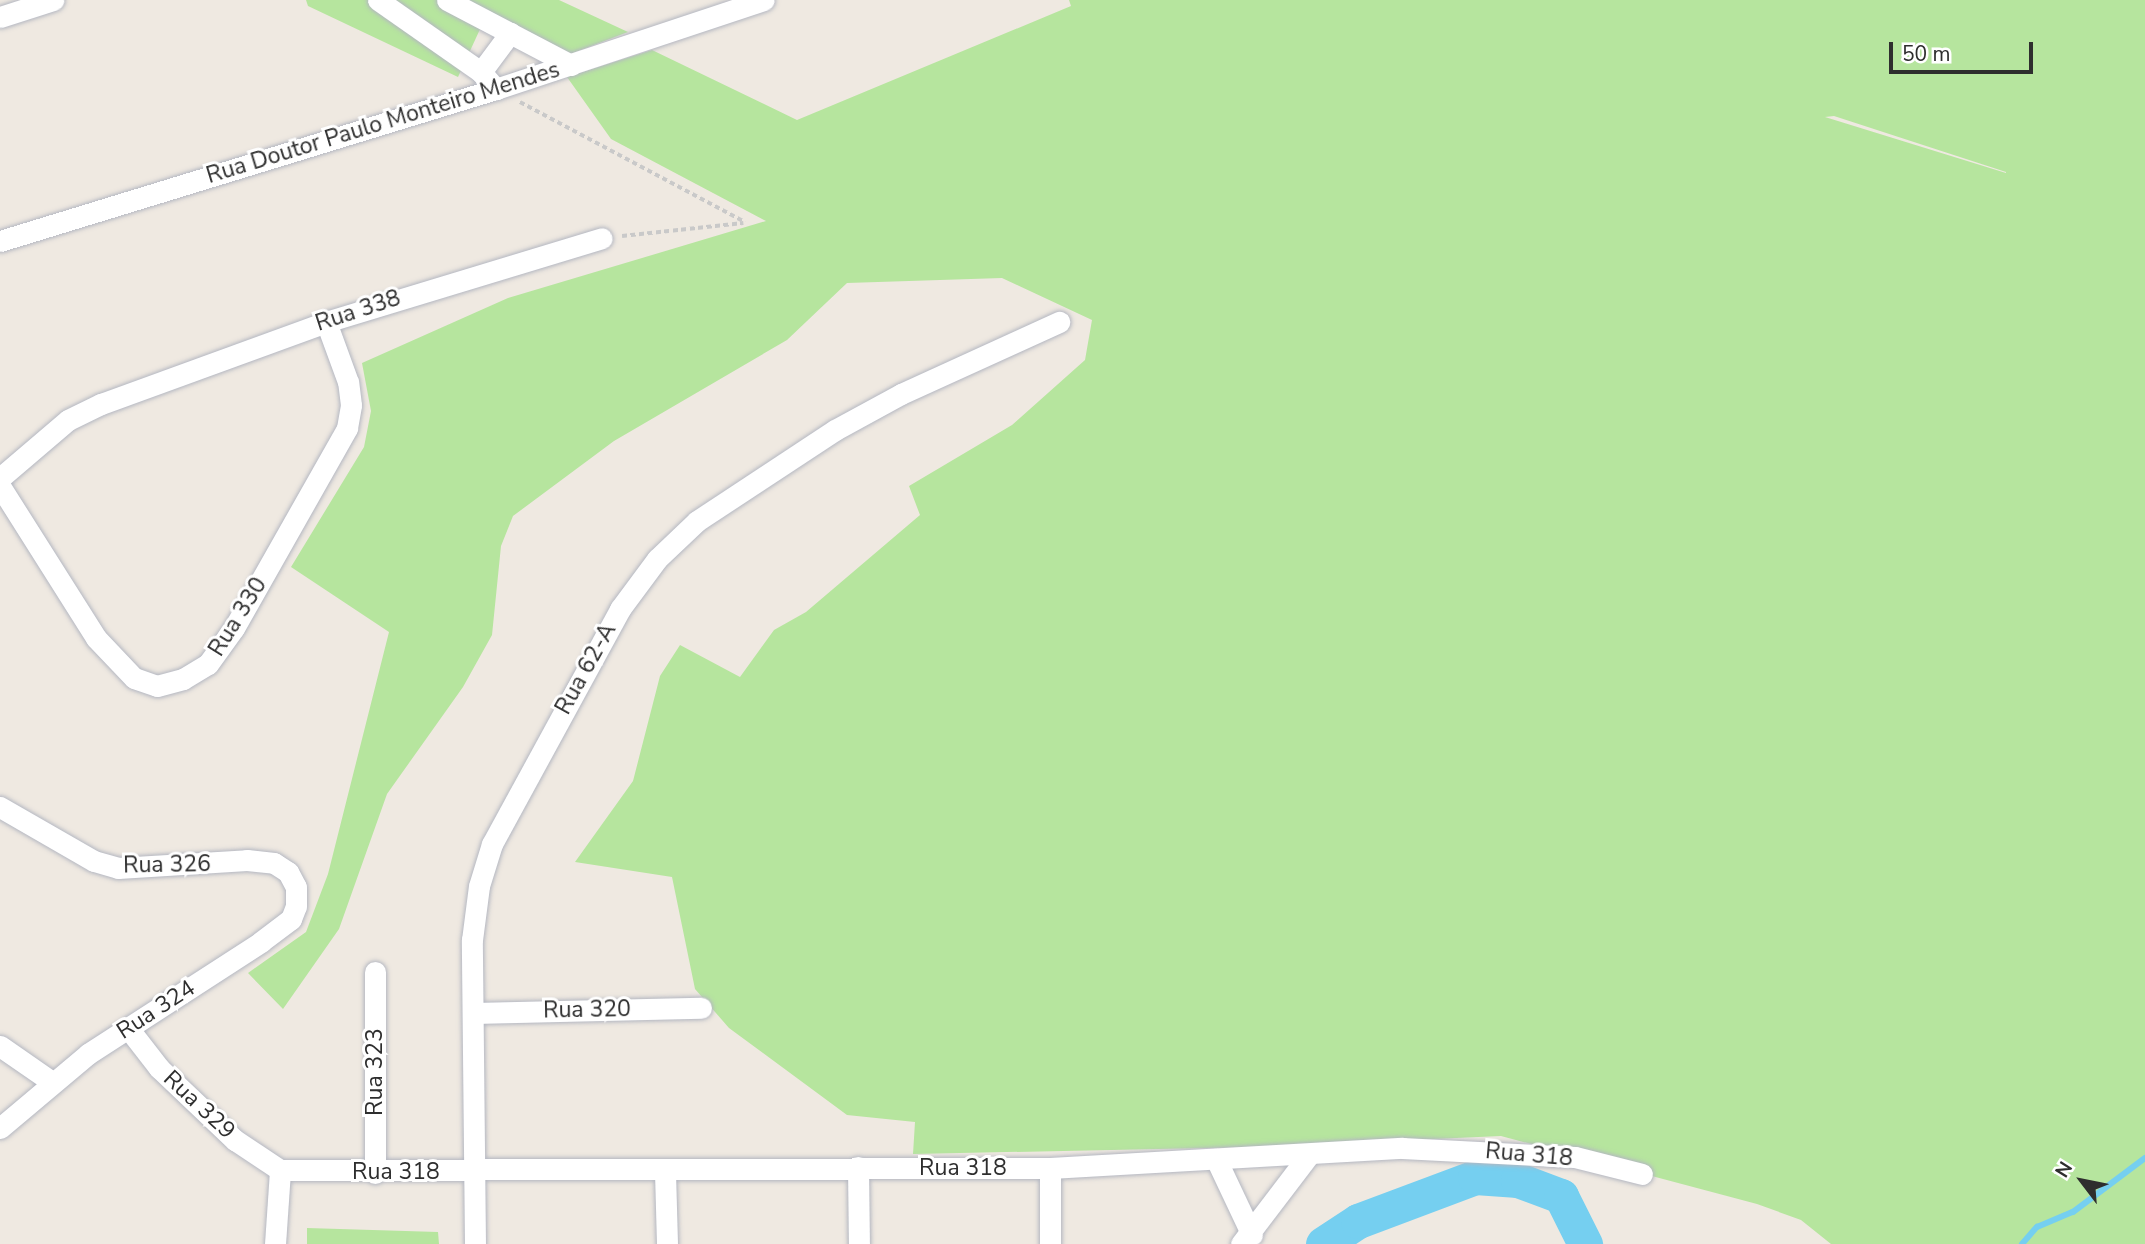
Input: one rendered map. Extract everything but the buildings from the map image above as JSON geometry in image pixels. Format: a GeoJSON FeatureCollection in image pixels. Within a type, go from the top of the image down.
{"type":"FeatureCollection","features":[{"type":"Feature","properties":{"kind":"street"},"geometry":{"type":"LineString","coordinates":[[0,17],[53,0]]}},
{"type":"Feature","properties":{"kind":"street"},"geometry":{"type":"LineString","coordinates":[[379,0],[481,72],[496,89]]}},
{"type":"Feature","properties":{"kind":"street"},"geometry":{"type":"LineString","coordinates":[[447,0],[571,65]]}},
{"type":"Feature","properties":{"kind":"street","name":"Rua Doutor Paulo Monteiro Mendes"},"geometry":{"type":"LineString","coordinates":[[0,241],[496,89],[764,0]]}},
{"type":"Feature","properties":{"kind":"street"},"geometry":{"type":"LineString","coordinates":[[481,72],[510,33]]}},
{"type":"Feature","properties":{"kind":"street","name":"Rua 338"},"geometry":{"type":"LineString","coordinates":[[0,478],[68,420],[101,404],[326,322],[602,238]]}},
{"type":"Feature","properties":{"kind":"street","name":"Rua 330"},"geometry":{"type":"LineString","coordinates":[[0,486],[96,638],[134,678],[157,686],[183,679],[208,664],[234,628],[347,428],[351,405],[348,383],[326,322]]}},
{"type":"Feature","properties":{"kind":"street","name":"Rua 62-A"},"geometry":{"type":"LineString","coordinates":[[475,1244],[472,940],[479,886],[492,844],[595,650],[657,559],[697,521],[835,430],[901,394],[1059,322]]}},
{"type":"Feature","properties":{"kind":"street","name":"Rua 326"},"geometry":{"type":"LineString","coordinates":[[0,807],[94,861],[118,869],[203,867],[247,860],[274,863],[288,872],[296,887]]}},
{"type":"Feature","properties":{"kind":"street","name":"Rua 324"},"geometry":{"type":"LineString","coordinates":[[0,1128],[52,1082],[291,919],[296,887]]}},
{"type":"Feature","properties":{"kind":"street","name":"Rua 323"},"geometry":{"type":"LineString","coordinates":[[375,972],[375,1173]]}},
{"type":"Feature","properties":{"kind":"street","name":"Rua 320"},"geometry":{"type":"LineString","coordinates":[[473,1013],[701,1008]]}},
{"type":"Feature","properties":{"kind":"street","name":"Rua 329"},"geometry":{"type":"LineString","coordinates":[[128,1028],[159,1068],[226,1131],[280,1170]]}},
{"type":"Feature","properties":{"kind":"street"},"geometry":{"type":"LineString","coordinates":[[0,1046],[52,1082]]}},
{"type":"Feature","properties":{"kind":"street","name":"Rua 318"},"geometry":{"type":"LineString","coordinates":[[280,1170],[375,1173],[665,1172],[858,1167],[1051,1168],[1308,1156],[1402,1148],[1493,1150],[1575,1157],[1642,1174]]}},
{"type":"Feature","properties":{"kind":"street"},"geometry":{"type":"LineString","coordinates":[[1246,1239],[1308,1156]]}},
{"type":"Feature","properties":{"kind":"street"},"geometry":{"type":"LineString","coordinates":[[1216,1159],[1246,1239]]}},
{"type":"Feature","properties":{"kind":"street"},"geometry":{"type":"LineString","coordinates":[[858,1167],[859,1244]]}},
{"type":"Feature","properties":{"kind":"street"},"geometry":{"type":"LineString","coordinates":[[1051,1168],[1051,1244]]}},
{"type":"Feature","properties":{"kind":"street"},"geometry":{"type":"LineString","coordinates":[[275,1244],[280,1170]]}},
{"type":"Feature","properties":{"kind":"street"},"geometry":{"type":"LineString","coordinates":[[665,1172],[667,1244]]}},
{"type":"Feature","properties":{"kind":"path"},"geometry":{"type":"LineString","coordinates":[[496,89],[745,222],[602,238]]}},
{"type":"Feature","properties":{"kind":"green space"},"geometry":{"type":"Polygon","coordinates":[[[306,0],[559,0],[628,32],[565,56],[487,14],[458,77],[308,6],[306,0]]]}},
{"type":"Feature","properties":{"kind":"green space"},"geometry":{"type":"Polygon","coordinates":[[[1069,0],[2145,0],[2145,1244],[1831,1244],[1801,1220],[1757,1204],[1501,1136],[1254,1147],[913,1154],[915,1122],[847,1115],[729,1028],[695,989],[672,877],[575,862],[633,781],[660,676],[680,645],[740,677],[774,630],[806,612],[920,515],[909,486],[1012,425],[1085,360],[1092,320],[1002,278],[847,283],[787,340],[614,441],[513,516],[501,546],[492,635],[463,687],[387,794],[339,929],[283,1009],[248,973],[306,932],[328,874],[389,632],[291,567],[364,447],[371,411],[362,363],[508,298],[766,221],[611,139],[567,77],[652,50],[797,120],[1071,6],[1069,0]],[[1834,116],[1825,117],[2006,173],[1834,116]]]}},
{"type":"Feature","properties":{"kind":"green space"},"geometry":{"type":"Polygon","coordinates":[[[307,1228],[438,1232],[439,1244],[307,1244],[307,1228]]]}},
{"type":"Feature","properties":{"kind":"waterway"},"geometry":{"type":"LineString","coordinates":[[2022,1244],[2037,1227],[2073,1212],[2145,1158]]}},
{"type":"Feature","properties":{"kind":"waterway"},"geometry":{"type":"LineString","coordinates":[[1323,1244],[1358,1221],[1475,1177],[1518,1180],[1561,1196],[1585,1244]]}}]}
